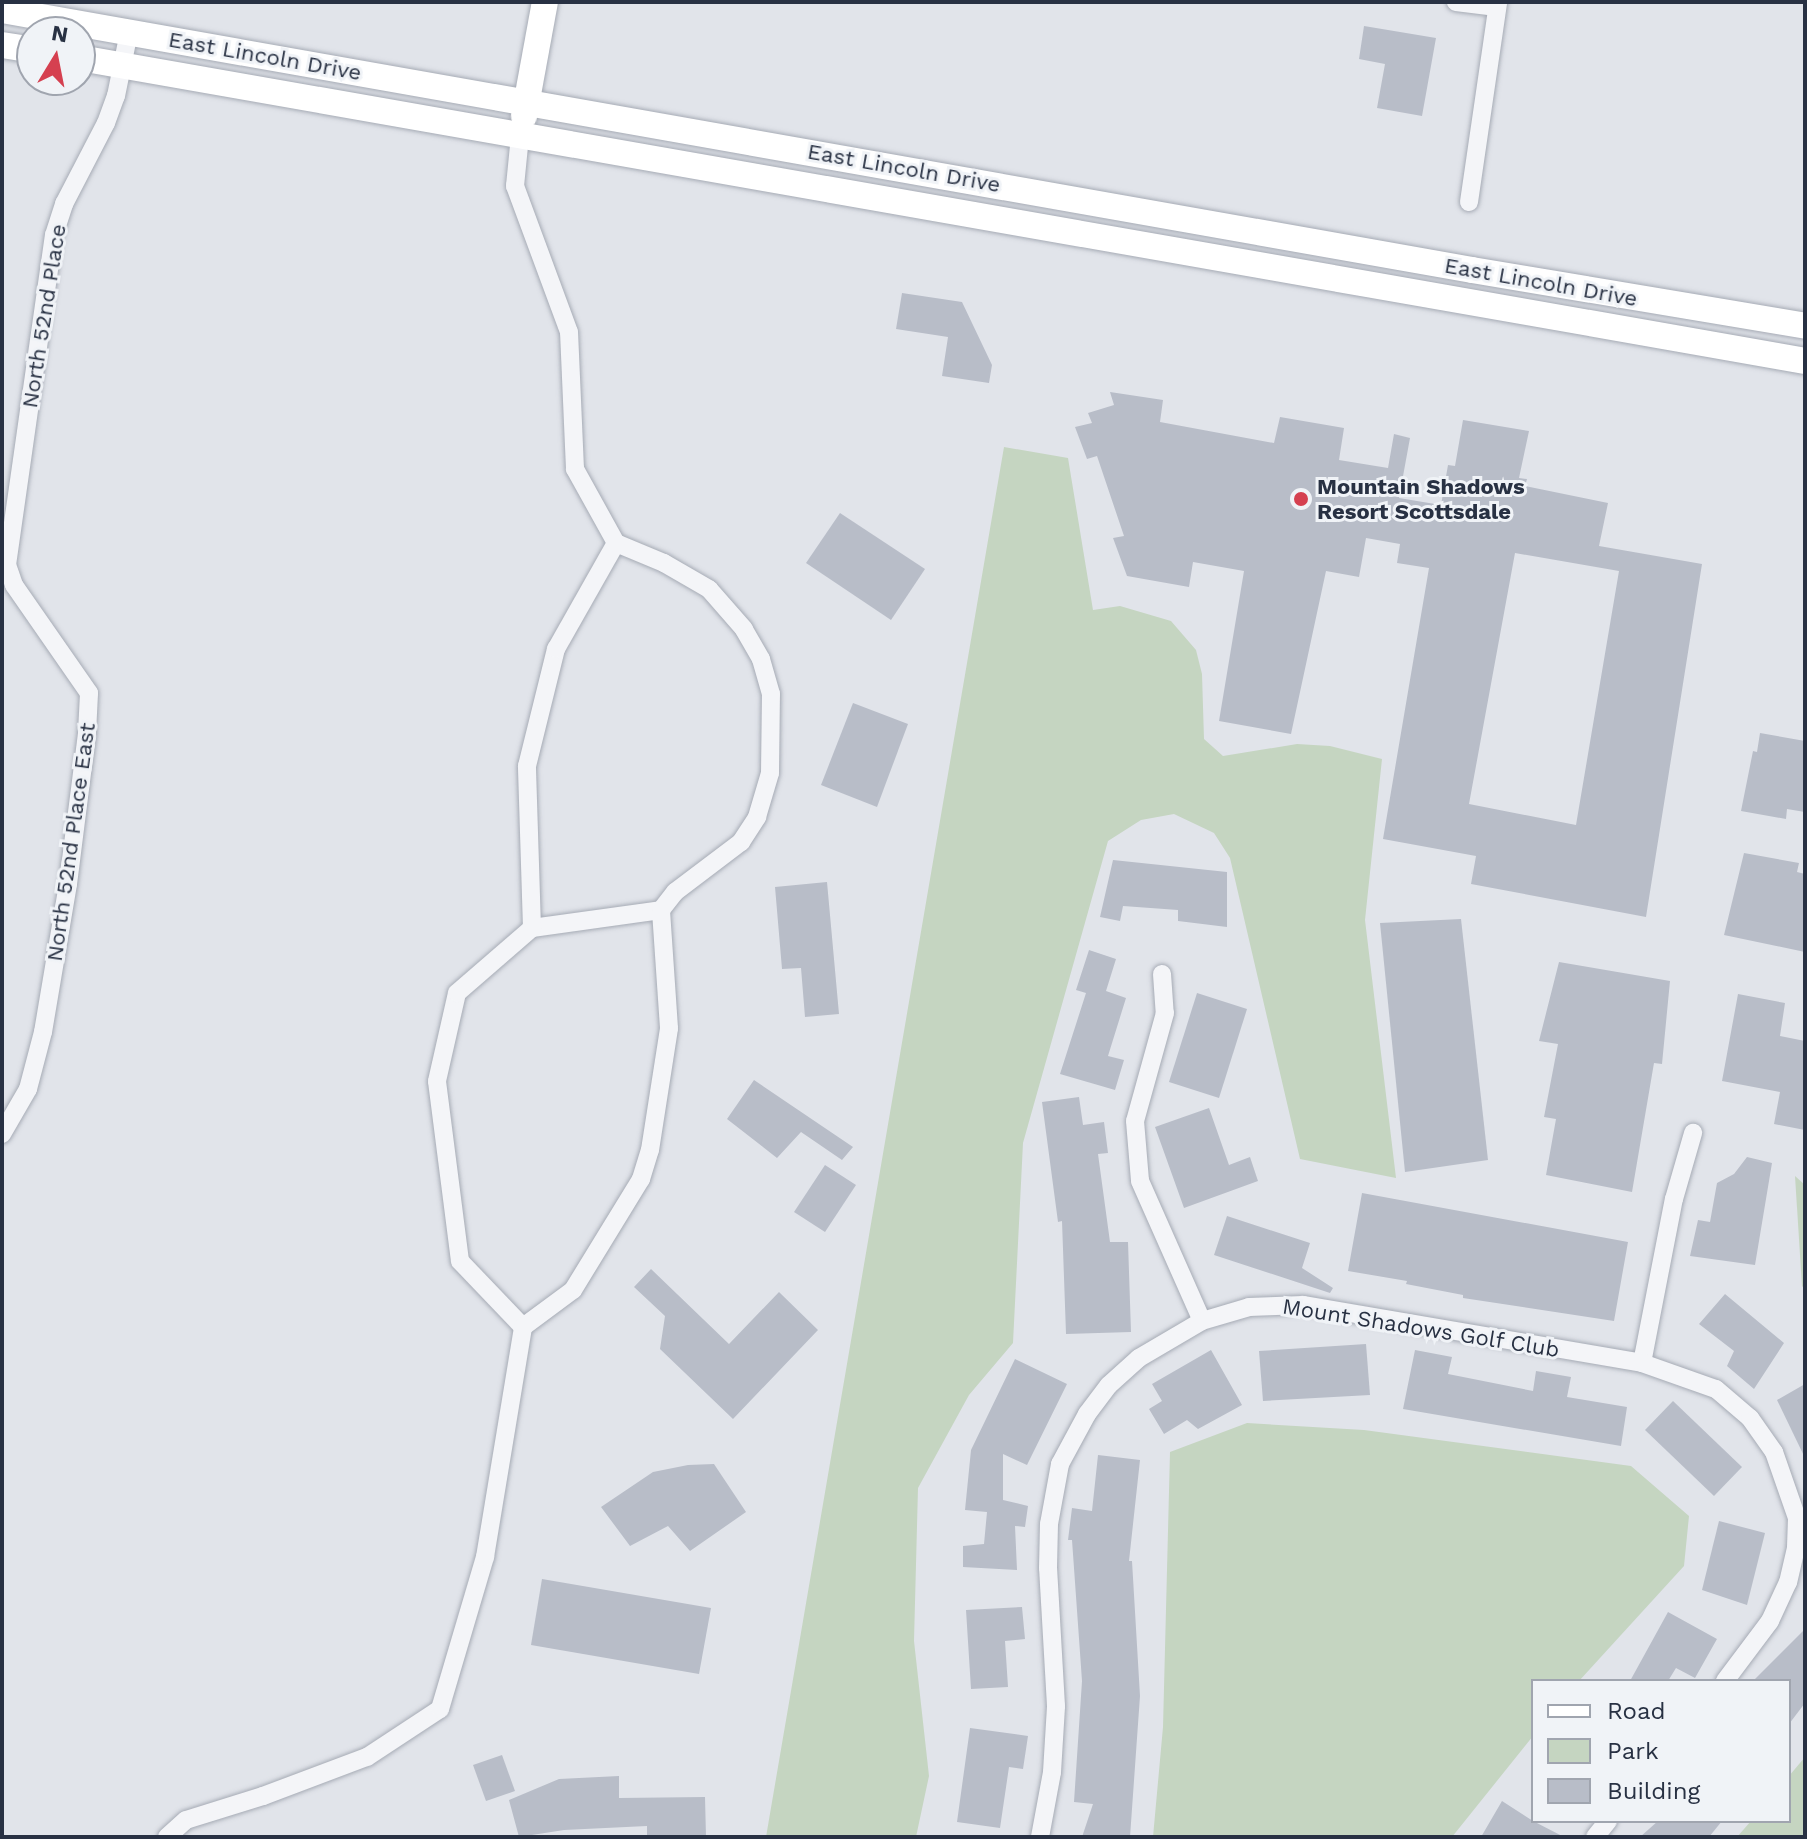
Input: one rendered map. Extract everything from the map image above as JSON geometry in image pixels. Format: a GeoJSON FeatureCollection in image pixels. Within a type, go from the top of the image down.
{"type":"FeatureCollection","features":[{"type":"Feature","properties":{"kind":"main road"},"geometry":{"type":"LineString","coordinates":[[520,136],[545,2]]}},
{"type":"Feature","properties":{"kind":"main road","name":"East Lincoln Drive"},"geometry":{"type":"LineString","coordinates":[[2,10],[943,174],[1509,277],[1805,326]]}},
{"type":"Feature","properties":{"kind":"main road","name":"East Lincoln Drive"},"geometry":{"type":"LineString","coordinates":[[96,61],[1805,361]]}},
{"type":"Feature","properties":{"kind":"main road"},"geometry":{"type":"LineString","coordinates":[[937,209],[943,174]]}},
{"type":"Feature","properties":{"kind":"main road"},"geometry":{"type":"LineString","coordinates":[[1338,279],[1369,270],[1481,287],[1509,277]]}},
{"type":"Feature","properties":{"kind":"street"},"geometry":{"type":"LineString","coordinates":[[1456,2],[1497,4],[1469,202]]}},
{"type":"Feature","properties":{"kind":"street","name":"North 52nd Place"},"geometry":{"type":"LineString","coordinates":[[4,567],[54,235],[64,204],[106,123],[129,32]]}},
{"type":"Feature","properties":{"kind":"street"},"geometry":{"type":"LineString","coordinates":[[167,1837],[186,1820],[263,1796],[367,1757],[440,1709],[485,1557],[523,1327],[573,1290],[641,1179],[661,1095],[669,1028],[661,910],[675,892],[741,842],[757,817],[770,773],[771,694],[761,659],[749,639],[709,589],[664,563],[616,543],[575,469],[569,332],[515,186],[520,136]]}},
{"type":"Feature","properties":{"kind":"street"},"geometry":{"type":"LineString","coordinates":[[532,928],[527,766],[556,649],[616,543]]}},
{"type":"Feature","properties":{"kind":"street","name":"North 52nd Place East"},"geometry":{"type":"LineString","coordinates":[[2,1134],[28,1089],[43,1032],[68,884],[89,693],[4,567]]}},
{"type":"Feature","properties":{"kind":"street"},"geometry":{"type":"LineString","coordinates":[[523,1327],[460,1261],[437,1081],[457,993],[532,928],[661,910]]}},
{"type":"Feature","properties":{"kind":"street"},"geometry":{"type":"LineString","coordinates":[[1162,974],[1165,1013],[1135,1121],[1140,1181],[1202,1321]]}},
{"type":"Feature","properties":{"kind":"street"},"geometry":{"type":"LineString","coordinates":[[1642,1363],[1674,1199],[1693,1133]]}},
{"type":"Feature","properties":{"kind":"street","name":"Mount Shadows Golf Club"},"geometry":{"type":"LineString","coordinates":[[1040,1837],[1052,1772],[1056,1706],[1048,1568],[1049,1524],[1060,1464],[1087,1414],[1109,1385],[1139,1358],[1202,1321],[1249,1307],[1303,1305],[1642,1363],[1716,1389],[1750,1418],[1774,1452],[1791,1493],[1796,1533],[1788,1582],[1770,1621],[1726,1679]]}},
{"type":"Feature","properties":{"kind":"green space"},"geometry":{"type":"Polygon","coordinates":[[[1004,447],[1068,458],[1093,610],[1120,606],[1171,621],[1196,650],[1202,674],[1204,739],[1223,756],[1297,744],[1330,746],[1382,759],[1365,920],[1396,1178],[1300,1159],[1230,858],[1214,833],[1174,814],[1141,820],[1108,841],[1023,1143],[1013,1343],[969,1395],[918,1488],[914,1641],[929,1776],[916,1837],[766,1837],[1004,447]]]}},
{"type":"Feature","properties":{"kind":"green space"},"geometry":{"type":"Polygon","coordinates":[[[1795,1176],[1805,1185],[1805,1290],[1802,1286],[1795,1176]]]}},
{"type":"Feature","properties":{"kind":"green space"},"geometry":{"type":"Polygon","coordinates":[[[1247,1423],[1364,1430],[1631,1466],[1689,1516],[1684,1566],[1581,1679],[1531,1679],[1531,1738],[1452,1837],[1153,1837],[1163,1727],[1170,1452],[1247,1423]]]}},
{"type":"Feature","properties":{"kind":"green space"},"geometry":{"type":"Polygon","coordinates":[[[1805,1757],[1805,1837],[1737,1837],[1749,1823],[1791,1823],[1791,1774],[1805,1757]]]}},
{"type":"Feature","properties":{"kind":"building"},"geometry":{"type":"Polygon","coordinates":[[[1364,26],[1436,38],[1422,116],[1377,108],[1385,64],[1359,59],[1364,26]]]}},
{"type":"Feature","properties":{"kind":"building"},"geometry":{"type":"Polygon","coordinates":[[[902,293],[962,302],[992,365],[989,383],[942,376],[948,337],[896,329],[902,293]]]}},
{"type":"Feature","properties":{"kind":"building"},"geometry":{"type":"Polygon","coordinates":[[[1110,392],[1163,400],[1160,422],[1274,443],[1280,417],[1344,428],[1339,460],[1388,468],[1394,434],[1410,438],[1399,498],[1441,505],[1448,465],[1455,466],[1463,420],[1529,431],[1519,478],[1527,479],[1525,486],[1608,503],[1599,546],[1702,564],[1646,917],[1471,884],[1476,856],[1383,839],[1429,568],[1397,563],[1400,544],[1366,538],[1359,577],[1326,571],[1291,734],[1219,721],[1244,571],[1193,562],[1189,587],[1127,576],[1113,538],[1124,536],[1097,456],[1087,459],[1075,427],[1092,423],[1088,413],[1114,405],[1110,392]],[[1515,553],[1469,804],[1576,825],[1619,571],[1515,553]]]}},
{"type":"Feature","properties":{"kind":"building"},"geometry":{"type":"Polygon","coordinates":[[[840,513],[925,569],[891,620],[806,563],[840,513]]]}},
{"type":"Feature","properties":{"kind":"building"},"geometry":{"type":"Polygon","coordinates":[[[853,703],[908,724],[877,807],[821,785],[853,703]]]}},
{"type":"Feature","properties":{"kind":"building"},"geometry":{"type":"Polygon","coordinates":[[[1760,733],[1805,741],[1805,812],[1787,809],[1786,819],[1741,811],[1753,751],[1757,752],[1760,733]]]}},
{"type":"Feature","properties":{"kind":"building"},"geometry":{"type":"Polygon","coordinates":[[[1744,853],[1799,863],[1797,872],[1805,874],[1805,952],[1724,935],[1744,853]]]}},
{"type":"Feature","properties":{"kind":"building"},"geometry":{"type":"Polygon","coordinates":[[[1113,860],[1227,872],[1227,927],[1178,921],[1178,910],[1123,906],[1120,921],[1100,917],[1113,860]]]}},
{"type":"Feature","properties":{"kind":"building"},"geometry":{"type":"Polygon","coordinates":[[[827,882],[839,1014],[805,1017],[801,968],[782,969],[775,887],[827,882]]]}},
{"type":"Feature","properties":{"kind":"building"},"geometry":{"type":"Polygon","coordinates":[[[1461,919],[1488,1160],[1405,1172],[1380,923],[1461,919]]]}},
{"type":"Feature","properties":{"kind":"building"},"geometry":{"type":"Polygon","coordinates":[[[1089,950],[1116,959],[1106,991],[1126,998],[1108,1056],[1124,1060],[1115,1090],[1060,1074],[1086,993],[1076,990],[1089,950]]]}},
{"type":"Feature","properties":{"kind":"building"},"geometry":{"type":"Polygon","coordinates":[[[1559,962],[1670,981],[1662,1064],[1654,1063],[1632,1192],[1546,1175],[1556,1119],[1544,1117],[1558,1044],[1539,1041],[1559,962]]]}},
{"type":"Feature","properties":{"kind":"building"},"geometry":{"type":"Polygon","coordinates":[[[1197,993],[1247,1009],[1219,1098],[1169,1082],[1197,993]]]}},
{"type":"Feature","properties":{"kind":"building"},"geometry":{"type":"Polygon","coordinates":[[[1738,994],[1785,1003],[1780,1036],[1805,1041],[1805,1130],[1774,1124],[1780,1092],[1722,1081],[1738,994]]]}},
{"type":"Feature","properties":{"kind":"building"},"geometry":{"type":"Polygon","coordinates":[[[754,1080],[853,1147],[842,1160],[801,1132],[777,1158],[727,1119],[754,1080]]]}},
{"type":"Feature","properties":{"kind":"building"},"geometry":{"type":"Polygon","coordinates":[[[1079,1097],[1083,1125],[1104,1122],[1108,1153],[1098,1154],[1110,1242],[1128,1242],[1131,1332],[1066,1334],[1062,1221],[1058,1222],[1042,1102],[1079,1097]]]}},
{"type":"Feature","properties":{"kind":"building"},"geometry":{"type":"Polygon","coordinates":[[[1209,1108],[1229,1165],[1250,1157],[1258,1181],[1184,1208],[1155,1127],[1209,1108]]]}},
{"type":"Feature","properties":{"kind":"building"},"geometry":{"type":"Polygon","coordinates":[[[1747,1157],[1772,1163],[1755,1265],[1690,1256],[1698,1220],[1710,1222],[1717,1183],[1734,1174],[1747,1157]]]}},
{"type":"Feature","properties":{"kind":"building"},"geometry":{"type":"Polygon","coordinates":[[[825,1165],[856,1185],[825,1232],[794,1212],[825,1165]]]}},
{"type":"Feature","properties":{"kind":"building"},"geometry":{"type":"Polygon","coordinates":[[[1362,1193],[1628,1242],[1614,1321],[1463,1298],[1463,1295],[1406,1284],[1407,1281],[1348,1271],[1362,1193]]]}},
{"type":"Feature","properties":{"kind":"building"},"geometry":{"type":"Polygon","coordinates":[[[1227,1216],[1310,1243],[1302,1268],[1333,1288],[1330,1293],[1214,1255],[1227,1216]]]}},
{"type":"Feature","properties":{"kind":"building"},"geometry":{"type":"Polygon","coordinates":[[[651,1269],[729,1344],[779,1292],[818,1330],[733,1419],[660,1349],[665,1316],[634,1287],[651,1269]]]}},
{"type":"Feature","properties":{"kind":"building"},"geometry":{"type":"Polygon","coordinates":[[[1725,1294],[1784,1343],[1754,1389],[1727,1366],[1734,1351],[1699,1324],[1725,1294]]]}},
{"type":"Feature","properties":{"kind":"building"},"geometry":{"type":"Polygon","coordinates":[[[1366,1344],[1370,1395],[1263,1401],[1259,1351],[1366,1344]]]}},
{"type":"Feature","properties":{"kind":"building"},"geometry":{"type":"Polygon","coordinates":[[[1211,1350],[1242,1405],[1198,1429],[1187,1420],[1164,1434],[1149,1409],[1162,1401],[1152,1384],[1211,1350]]]}},
{"type":"Feature","properties":{"kind":"building"},"geometry":{"type":"Polygon","coordinates":[[[1415,1350],[1452,1357],[1448,1374],[1533,1391],[1536,1371],[1571,1377],[1567,1397],[1627,1407],[1621,1446],[1403,1409],[1415,1350]]]}},
{"type":"Feature","properties":{"kind":"building"},"geometry":{"type":"Polygon","coordinates":[[[1015,1359],[1067,1384],[1027,1465],[1003,1454],[1003,1500],[1028,1506],[1025,1527],[1015,1526],[1017,1570],[963,1567],[963,1546],[984,1544],[987,1512],[965,1510],[971,1450],[1015,1359]]]}},
{"type":"Feature","properties":{"kind":"building"},"geometry":{"type":"Polygon","coordinates":[[[1805,1384],[1805,1458],[1777,1400],[1805,1384]]]}},
{"type":"Feature","properties":{"kind":"building"},"geometry":{"type":"Polygon","coordinates":[[[1673,1401],[1742,1467],[1714,1496],[1645,1430],[1673,1401]]]}},
{"type":"Feature","properties":{"kind":"building"},"geometry":{"type":"Polygon","coordinates":[[[1098,1455],[1140,1460],[1129,1561],[1132,1561],[1140,1696],[1130,1837],[1082,1837],[1093,1804],[1074,1802],[1082,1681],[1072,1540],[1068,1540],[1072,1508],[1092,1511],[1098,1455]]]}},
{"type":"Feature","properties":{"kind":"building"},"geometry":{"type":"Polygon","coordinates":[[[714,1464],[746,1512],[690,1551],[668,1526],[630,1546],[601,1507],[653,1472],[714,1464]]]}},
{"type":"Feature","properties":{"kind":"building"},"geometry":{"type":"Polygon","coordinates":[[[1719,1521],[1765,1533],[1747,1605],[1702,1590],[1719,1521]]]}},
{"type":"Feature","properties":{"kind":"building"},"geometry":{"type":"Polygon","coordinates":[[[542,1579],[711,1608],[699,1674],[531,1645],[542,1579]]]}},
{"type":"Feature","properties":{"kind":"building"},"geometry":{"type":"Polygon","coordinates":[[[1022,1607],[1025,1639],[1005,1641],[1008,1687],[971,1689],[966,1610],[1022,1607]]]}},
{"type":"Feature","properties":{"kind":"building"},"geometry":{"type":"Polygon","coordinates":[[[1668,1612],[1717,1639],[1695,1678],[1676,1668],[1669,1679],[1631,1679],[1668,1612]]]}},
{"type":"Feature","properties":{"kind":"building"},"geometry":{"type":"Polygon","coordinates":[[[1805,1629],[1805,1703],[1791,1721],[1791,1679],[1755,1679],[1805,1629]]]}},
{"type":"Feature","properties":{"kind":"building"},"geometry":{"type":"Polygon","coordinates":[[[970,1728],[1028,1736],[1023,1769],[1009,1767],[1000,1828],[957,1822],[970,1728]]]}},
{"type":"Feature","properties":{"kind":"building"},"geometry":{"type":"Polygon","coordinates":[[[502,1755],[515,1791],[486,1801],[473,1765],[502,1755]]]}},
{"type":"Feature","properties":{"kind":"building"},"geometry":{"type":"Polygon","coordinates":[[[619,1776],[619,1798],[705,1797],[706,1837],[647,1837],[647,1826],[564,1830],[519,1837],[509,1800],[559,1779],[619,1776]]]}},
{"type":"Feature","properties":{"kind":"building"},"geometry":{"type":"Polygon","coordinates":[[[1502,1801],[1531,1820],[1531,1823],[1564,1837],[1481,1837],[1502,1801]]]}},
{"type":"Feature","properties":{"kind":"building"},"geometry":{"type":"Polygon","coordinates":[[[1656,1823],[1720,1823],[1709,1837],[1640,1837],[1656,1823]]]}},
{"type":"Feature","properties":{"kind":"place","name":"Mountain Shadows Resort Scottsdale"},"geometry":{"type":"Point","coordinates":[1301,499]}}]}
